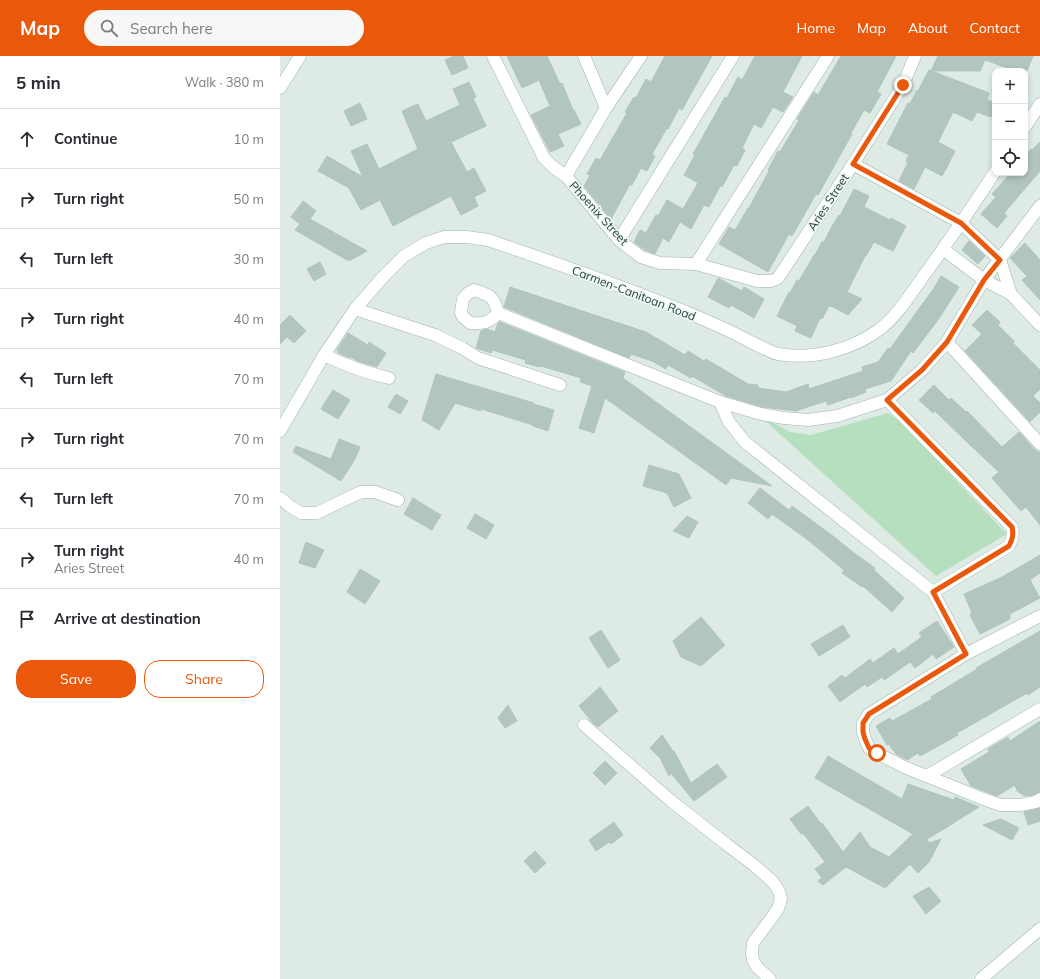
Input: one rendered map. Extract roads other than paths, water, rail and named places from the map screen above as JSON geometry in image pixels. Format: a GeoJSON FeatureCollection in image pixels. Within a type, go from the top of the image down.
{"type":"FeatureCollection","features":[{"type":"Feature","properties":{"kind":"street"},"geometry":{"type":"LineString","coordinates":[[280,88],[300,56]]}},
{"type":"Feature","properties":{"kind":"street","name":"Phoenix Street"},"geometry":{"type":"LineString","coordinates":[[493,56],[544,158],[553,167],[566,176],[619,240],[641,257],[660,263],[696,264],[757,281],[771,282]]}},
{"type":"Feature","properties":{"kind":"street"},"geometry":{"type":"LineString","coordinates":[[584,56],[606,108]]}},
{"type":"Feature","properties":{"kind":"street"},"geometry":{"type":"LineString","coordinates":[[566,176],[606,108],[641,56]]}},
{"type":"Feature","properties":{"kind":"street"},"geometry":{"type":"LineString","coordinates":[[619,240],[733,56]]}},
{"type":"Feature","properties":{"kind":"street"},"geometry":{"type":"LineString","coordinates":[[696,264],[828,56]]}},
{"type":"Feature","properties":{"kind":"street","name":"Aries Street"},"geometry":{"type":"LineString","coordinates":[[771,282],[778,278],[903,85],[914,56]]}},
{"type":"Feature","properties":{"kind":"street"},"geometry":{"type":"LineString","coordinates":[[1028,122],[1040,104]]}},
{"type":"Feature","properties":{"kind":"street"},"geometry":{"type":"LineString","coordinates":[[853,164],[961,223],[1000,260],[1011,294]]}},
{"type":"Feature","properties":{"kind":"street","name":"Carmen-Canitoan Road"},"geometry":{"type":"LineString","coordinates":[[280,430],[324,355],[355,309],[404,256],[426,243],[444,237],[467,237],[488,240],[661,302],[722,327],[776,354],[795,356],[825,353],[863,340],[880,329],[898,312],[944,248],[992,176]]}},
{"type":"Feature","properties":{"kind":"street"},"geometry":{"type":"LineString","coordinates":[[498,312],[720,402],[784,418],[808,420],[837,416],[887,400],[922,370],[947,342],[984,280],[1040,206]]}},
{"type":"Feature","properties":{"kind":"street"},"geometry":{"type":"LineString","coordinates":[[944,248],[984,280],[1011,294],[1040,325]]}},
{"type":"Feature","properties":{"kind":"street"},"geometry":{"type":"LineString","coordinates":[[355,309],[435,335],[455,344],[478,358],[560,385]]}},
{"type":"Feature","properties":{"kind":"street"},"geometry":{"type":"LineString","coordinates":[[947,342],[1040,444]]}},
{"type":"Feature","properties":{"kind":"street"},"geometry":{"type":"LineString","coordinates":[[324,355],[347,366],[374,375],[389,378]]}},
{"type":"Feature","properties":{"kind":"street"},"geometry":{"type":"LineString","coordinates":[[887,400],[1012,527],[1012,540],[1009,546],[933,592]]}},
{"type":"Feature","properties":{"kind":"street"},"geometry":{"type":"LineString","coordinates":[[720,402],[729,422],[745,442],[933,592],[966,654]]}},
{"type":"Feature","properties":{"kind":"street"},"geometry":{"type":"LineString","coordinates":[[280,498],[301,514],[317,513],[360,492],[375,492],[398,500]]}},
{"type":"Feature","properties":{"kind":"street"},"geometry":{"type":"LineString","coordinates":[[1040,616],[966,654],[869,714],[863,723],[863,732],[869,748],[904,767],[1001,805],[1020,805],[1036,802],[1040,799]]}},
{"type":"Feature","properties":{"kind":"street"},"geometry":{"type":"LineString","coordinates":[[927,776],[1040,708]]}},
{"type":"Feature","properties":{"kind":"street"},"geometry":{"type":"LineString","coordinates":[[584,725],[670,800],[754,865],[773,882],[779,891],[781,899],[778,909],[753,943],[752,953],[753,960],[757,967],[770,979]]}},
{"type":"Feature","properties":{"kind":"street"},"geometry":{"type":"LineString","coordinates":[[981,979],[1040,929]]}}]}
